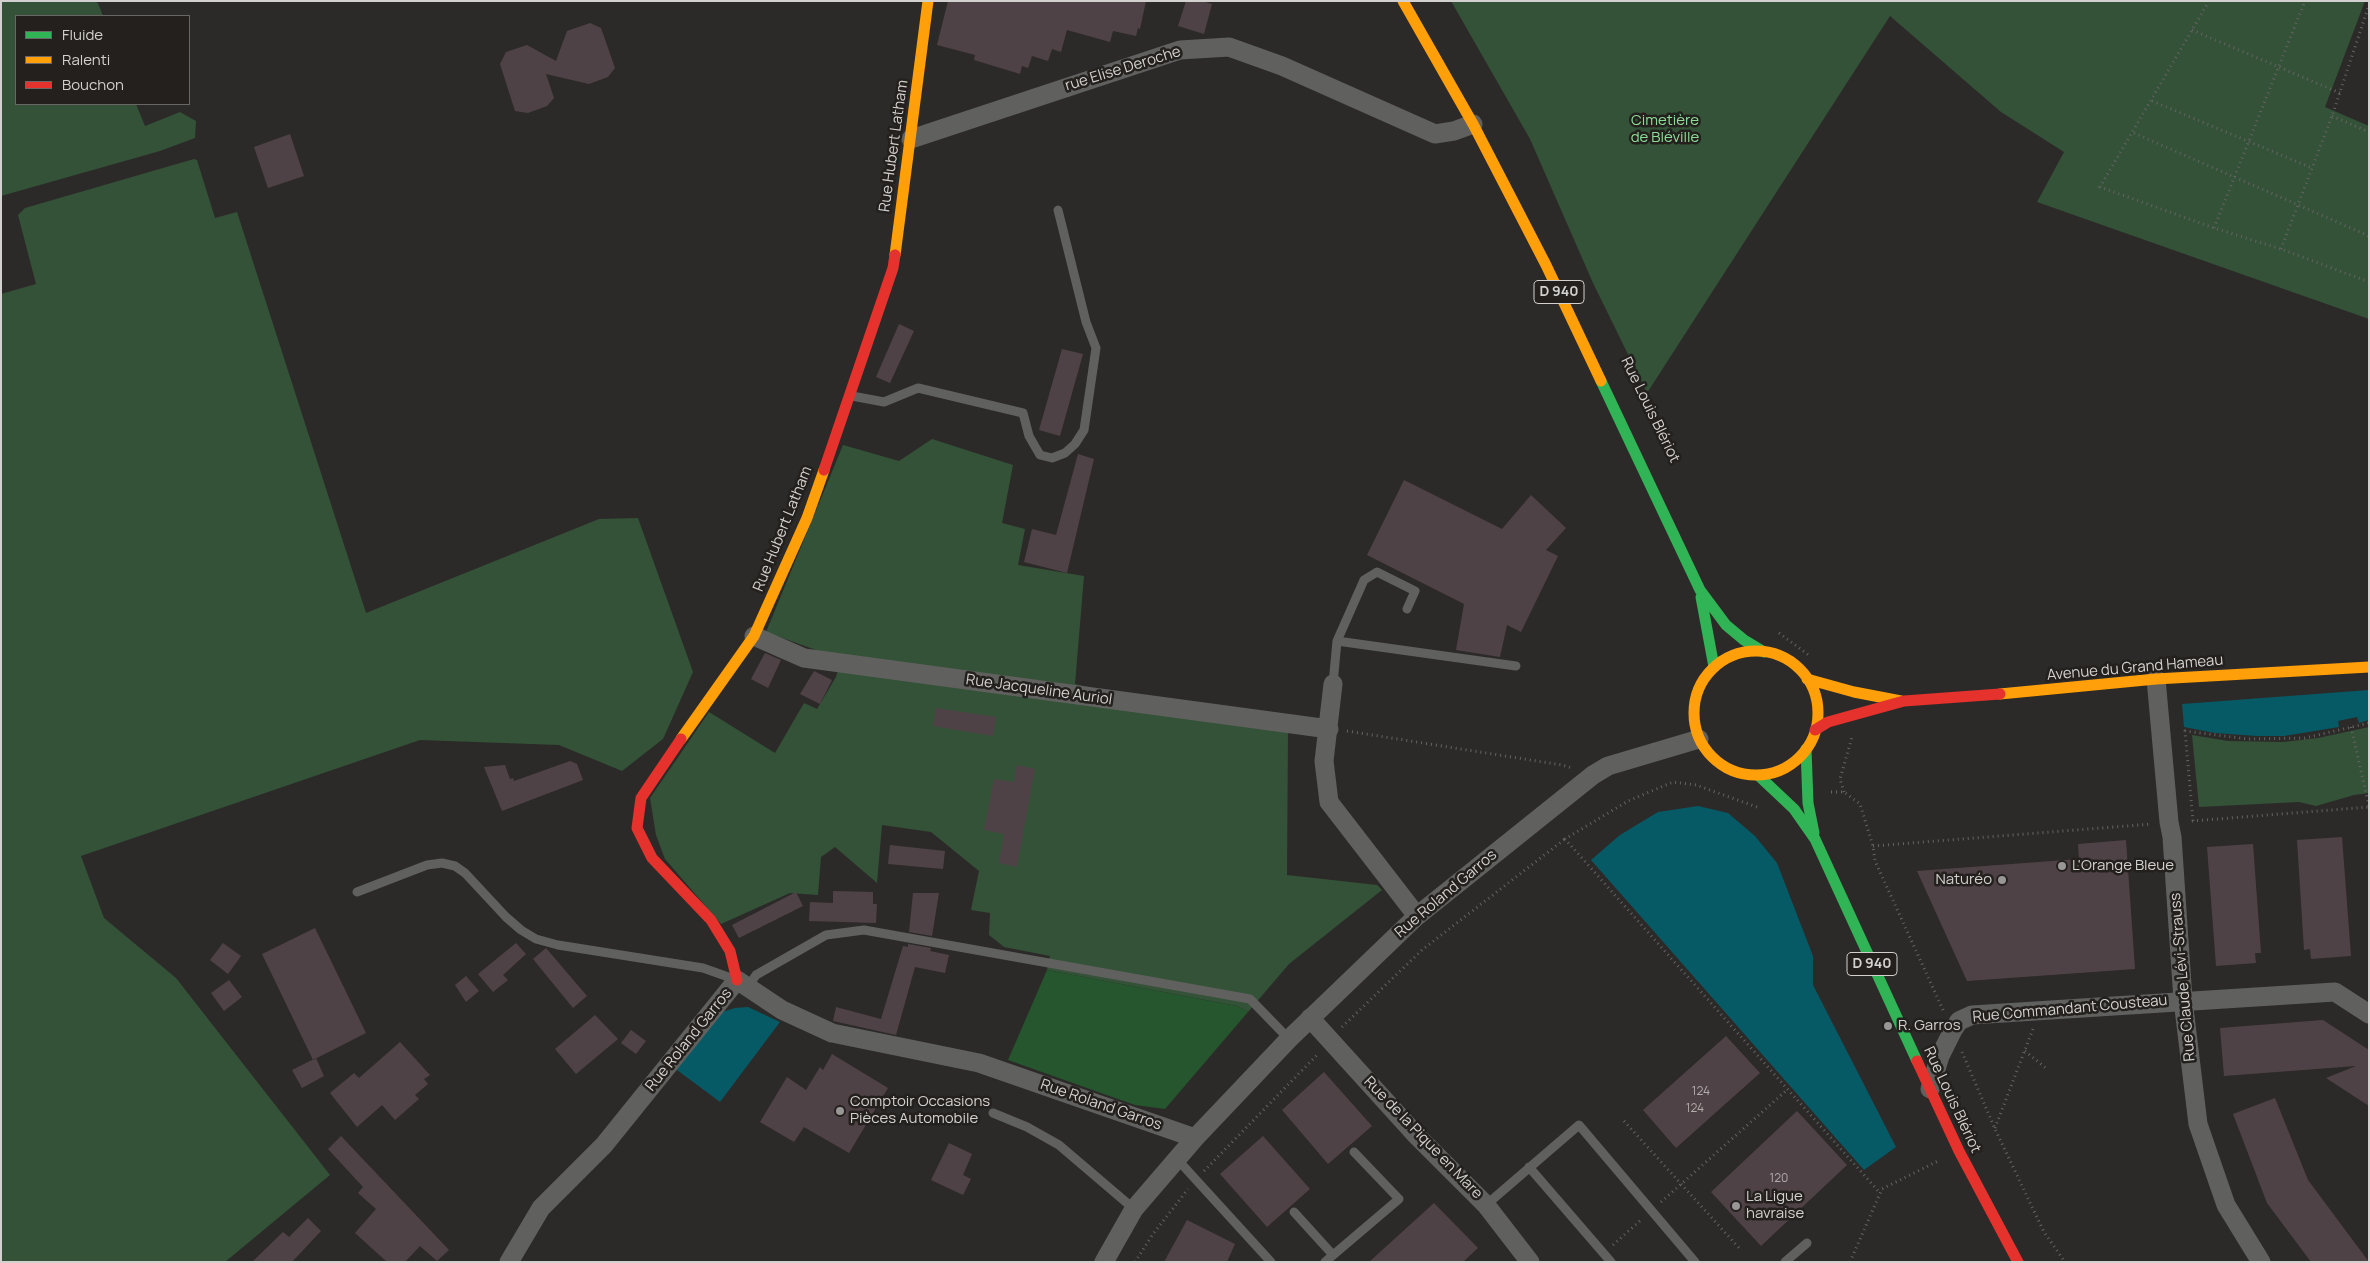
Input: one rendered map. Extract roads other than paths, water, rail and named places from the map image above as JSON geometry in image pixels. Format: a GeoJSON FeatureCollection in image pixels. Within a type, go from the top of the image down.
{"type":"FeatureCollection","features":[{"type":"Feature","properties":{"kind":"main road","name":"Rue Hubert Latham"},"geometry":{"type":"LineString","coordinates":[[742,984],[730,951],[711,920],[652,858],[637,828],[641,798],[657,772],[754,636],[807,518],[893,268],[928,1]]}},
{"type":"Feature","properties":{"kind":"main road","name":"Rue Louis Blériot"},"geometry":{"type":"LineString","coordinates":[[1403,1],[1474,124],[1546,265],[1700,590],[1726,625],[1744,640],[1764,652]]}},
{"type":"Feature","properties":{"kind":"main road","name":"Rue Louis Blériot"},"geometry":{"type":"LineString","coordinates":[[1700,590],[1714,667]]}},
{"type":"Feature","properties":{"kind":"main road"},"geometry":{"type":"LineString","coordinates":[[1747,652],[1764,652],[1781,656],[1796,666],[1807,679],[1815,695],[1818,712],[1815,730],[1806,749],[1786,768],[1759,776],[1744,775],[1730,770],[1706,752],[1699,739],[1694,720],[1695,701],[1701,683],[1714,667],[1730,657],[1747,652]]}},
{"type":"Feature","properties":{"kind":"main road","name":"Avenue du Grand Hameau"},"geometry":{"type":"LineString","coordinates":[[1815,730],[1828,722],[1904,701],[2057,690],[2156,678],[2267,674],[2369,667]]}},
{"type":"Feature","properties":{"kind":"main road","name":"Avenue du Grand Hameau"},"geometry":{"type":"LineString","coordinates":[[1807,679],[1854,692],[1904,701]]}},
{"type":"Feature","properties":{"kind":"main road","name":"Rue Louis Blériot"},"geometry":{"type":"LineString","coordinates":[[1806,749],[1808,803],[1816,839]]}},
{"type":"Feature","properties":{"kind":"main road","name":"Rue Louis Blériot"},"geometry":{"type":"LineString","coordinates":[[1759,776],[1794,809],[1816,839],[1958,1151],[2018,1262]]}},
{"type":"Feature","properties":{"kind":"street","name":"rue Elise Deroche"},"geometry":{"type":"LineString","coordinates":[[910,139],[1180,50],[1229,47],[1282,66],[1435,134],[1454,132],[1474,124]]}},
{"type":"Feature","properties":{"kind":"street","name":"Rue Jacqueline Auriol"},"geometry":{"type":"LineString","coordinates":[[754,636],[804,658],[1329,729]]}},
{"type":"Feature","properties":{"kind":"street","name":"Rue Claude Lévi-Strauss"},"geometry":{"type":"LineString","coordinates":[[2156,678],[2172,838],[2183,1000],[2198,1124],[2226,1205],[2261,1262]]}},
{"type":"Feature","properties":{"kind":"street"},"geometry":{"type":"LineString","coordinates":[[1333,684],[1324,761],[1329,802],[1417,916]]}},
{"type":"Feature","properties":{"kind":"street","name":"Rue Roland Garros"},"geometry":{"type":"LineString","coordinates":[[509,1262],[541,1208],[604,1145],[742,984],[782,1010],[832,1033],[979,1062],[1194,1138],[1310,1018],[1417,916],[1593,775],[1608,766],[1699,739]]}},
{"type":"Feature","properties":{"kind":"street","name":"Rue Commandant Cousteau"},"geometry":{"type":"LineString","coordinates":[[1930,1088],[1940,1056],[1959,1021],[1972,1015],[2183,1000],[2336,992],[2369,1014]]}},
{"type":"Feature","properties":{"kind":"street","name":"Rue de la Pique en Mare"},"geometry":{"type":"LineString","coordinates":[[1310,1018],[1417,1136],[1486,1205],[1529,1261]]}},
{"type":"Feature","properties":{"kind":"street"},"geometry":{"type":"LineString","coordinates":[[1104,1262],[1134,1208],[1194,1138]]}},
{"type":"Feature","properties":{"kind":"lane"},"geometry":{"type":"LineString","coordinates":[[849,395],[884,402],[918,388],[1023,413],[1030,436],[1040,455],[1052,458],[1065,453],[1075,444],[1084,430],[1096,348],[1086,322],[1058,210]]}},
{"type":"Feature","properties":{"kind":"lane"},"geometry":{"type":"LineString","coordinates":[[1333,684],[1337,641],[1364,580],[1377,572],[1415,591],[1407,609]]}},
{"type":"Feature","properties":{"kind":"lane"},"geometry":{"type":"LineString","coordinates":[[1337,641],[1516,666]]}},
{"type":"Feature","properties":{"kind":"lane"},"geometry":{"type":"LineString","coordinates":[[357,892],[427,865],[442,863],[455,866],[465,873],[513,924],[536,939],[558,945],[703,968],[742,984],[826,935],[864,930],[1250,999],[1289,1039]]}},
{"type":"Feature","properties":{"kind":"lane"},"geometry":{"type":"LineString","coordinates":[[993,1113],[1027,1127],[1059,1146],[1134,1208]]}},
{"type":"Feature","properties":{"kind":"lane"},"geometry":{"type":"LineString","coordinates":[[1486,1205],[1579,1125],[1695,1262]]}},
{"type":"Feature","properties":{"kind":"lane"},"geometry":{"type":"LineString","coordinates":[[1325,1262],[1399,1199],[1354,1152]]}},
{"type":"Feature","properties":{"kind":"lane"},"geometry":{"type":"LineString","coordinates":[[1177,1159],[1271,1262]]}},
{"type":"Feature","properties":{"kind":"lane"},"geometry":{"type":"LineString","coordinates":[[1529,1167],[1610,1262]]}},
{"type":"Feature","properties":{"kind":"lane"},"geometry":{"type":"LineString","coordinates":[[1294,1212],[1333,1255]]}},
{"type":"Feature","properties":{"kind":"lane"},"geometry":{"type":"LineString","coordinates":[[1785,1262],[1806,1243]]}},
{"type":"Feature","properties":{"kind":"water"},"geometry":{"type":"Polygon","coordinates":[[[2369,690],[2369,720],[2359,723],[2357,717],[2338,721],[2339,727],[2284,736],[2256,736],[2215,733],[2184,727],[2182,704],[2369,690]]]}},
{"type":"Feature","properties":{"kind":"water"},"geometry":{"type":"Polygon","coordinates":[[[1698,806],[1728,813],[1755,836],[1777,863],[1813,956],[1813,985],[1896,1147],[1864,1170],[1591,860],[1620,835],[1658,812],[1698,806]]]}},
{"type":"Feature","properties":{"kind":"water"},"geometry":{"type":"Polygon","coordinates":[[[748,1007],[780,1022],[720,1102],[673,1067],[722,1012],[748,1007]]]}},
{"type":"Feature","properties":{"kind":"place","name":"L'Orange Bleue"},"geometry":{"type":"Point","coordinates":[2062,866]}},
{"type":"Feature","properties":{"kind":"place","name":"Naturéo"},"geometry":{"type":"Point","coordinates":[2002,880]}},
{"type":"Feature","properties":{"kind":"place","name":"R. Garros"},"geometry":{"type":"Point","coordinates":[1888,1026]}},
{"type":"Feature","properties":{"kind":"place","name":"Comptoir Occasions Pièces Automobile"},"geometry":{"type":"Point","coordinates":[840,1111]}},
{"type":"Feature","properties":{"kind":"place","name":"La Ligue havraise"},"geometry":{"type":"Point","coordinates":[1736,1206]}},
{"type":"Feature","properties":{"kind":"park label","name":"Cimetière de Bléville"},"geometry":{"type":"Point","coordinates":[1665,130]}}]}
